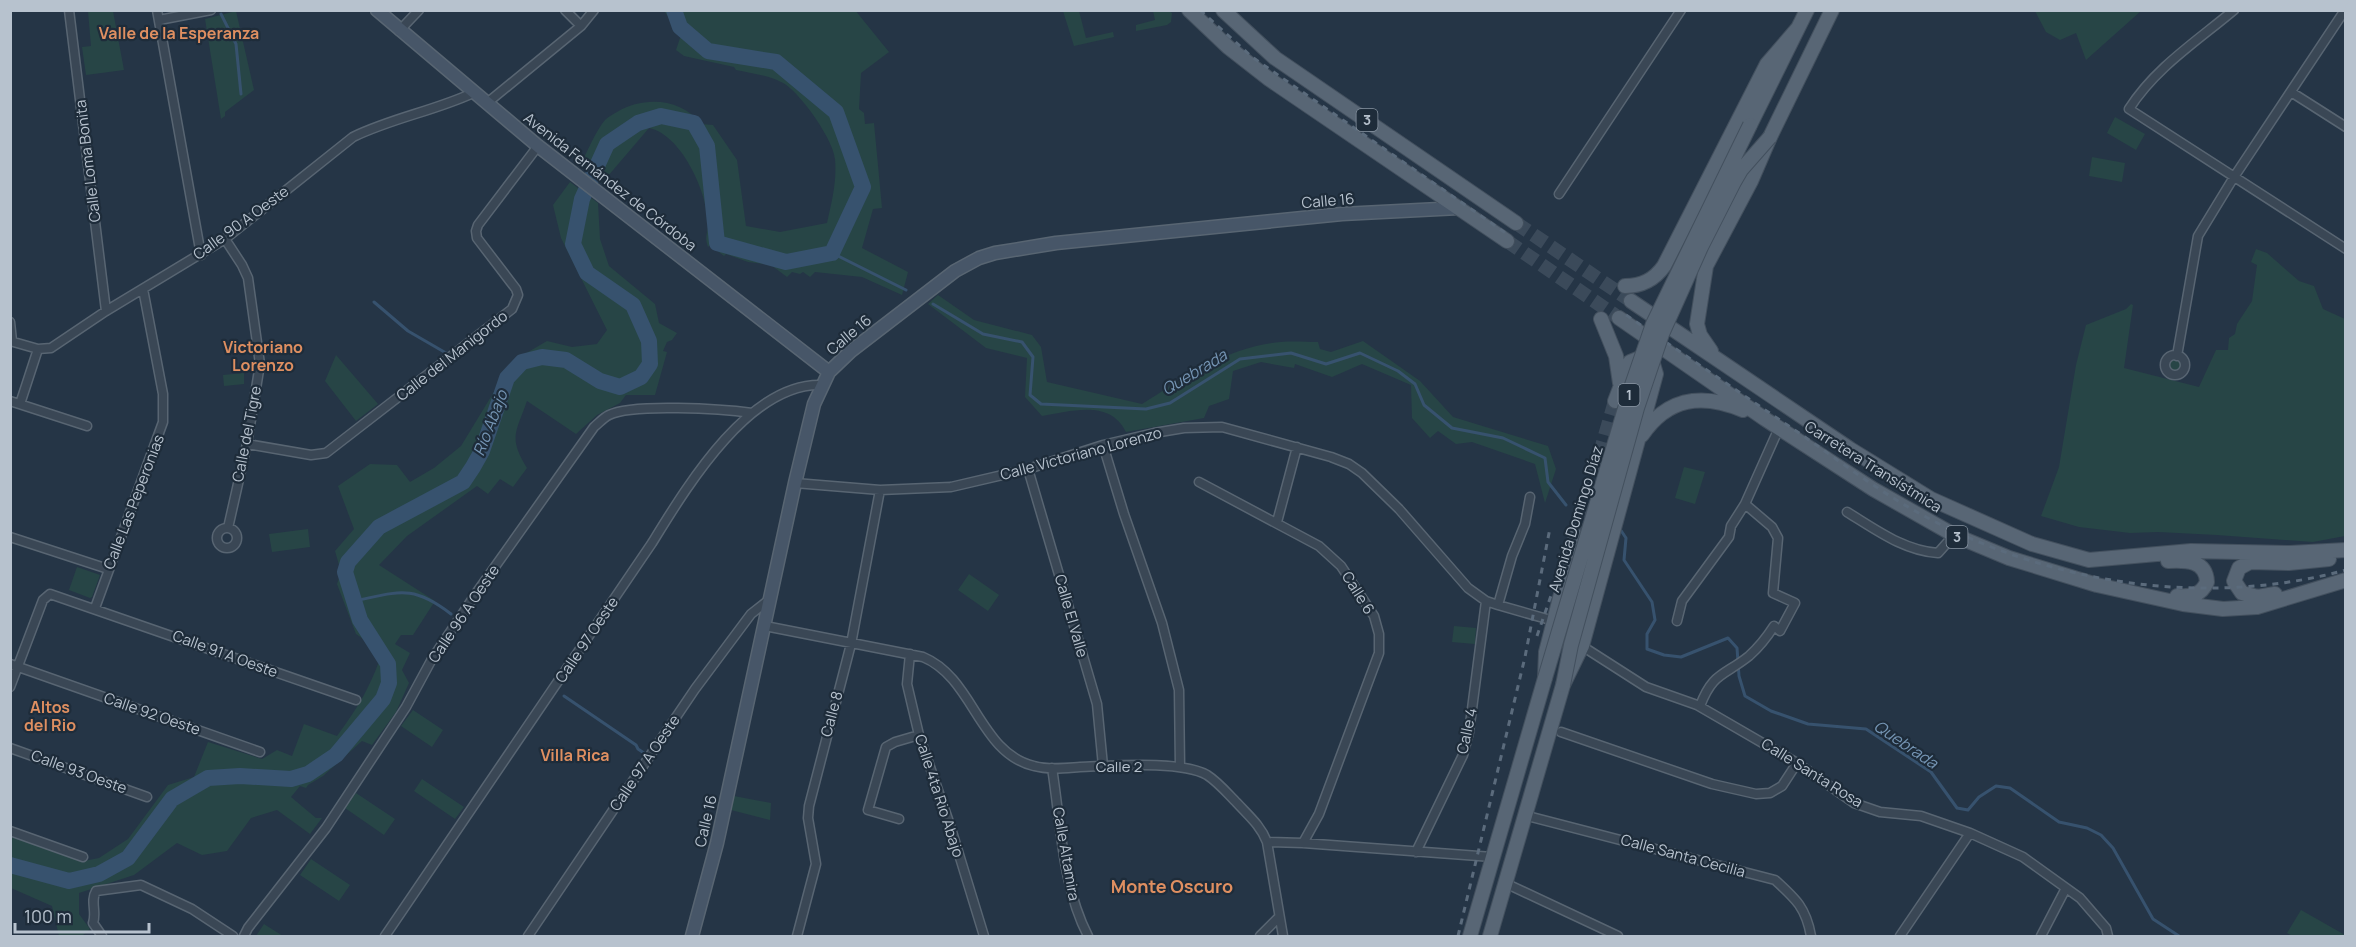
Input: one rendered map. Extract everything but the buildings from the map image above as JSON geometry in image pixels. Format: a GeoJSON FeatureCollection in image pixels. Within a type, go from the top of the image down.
{"type":"FeatureCollection","features":[{"type":"Feature","properties":{"kind":"main road","name":"Avenida Fernández de Córdoba"},"geometry":{"type":"LineString","coordinates":[[376,10],[538,146],[830,372]]}},
{"type":"Feature","properties":{"kind":"main road","name":"3"},"geometry":{"type":"LineString","coordinates":[[1189,10],[1228,47],[1269,79],[1507,241]]}},
{"type":"Feature","properties":{"kind":"main road","name":"3"},"geometry":{"type":"LineString","coordinates":[[1223,10],[1275,58],[1516,223]]}},
{"type":"Feature","properties":{"kind":"main road","name":"1"},"geometry":{"type":"LineString","coordinates":[[1798,28],[1807,10]]}},
{"type":"Feature","properties":{"kind":"main road"},"geometry":{"type":"LineString","coordinates":[[1719,360],[1708,348],[1698,329],[1699,305],[1706,266],[1751,181],[1832,10]]}},
{"type":"Feature","properties":{"kind":"main road"},"geometry":{"type":"LineString","coordinates":[[1625,286],[1642,284],[1654,278],[1668,259],[1767,64],[1798,28]]}},
{"type":"Feature","properties":{"kind":"main road","name":"Avenida Domingo Díaz"},"geometry":{"type":"LineString","coordinates":[[1470,936],[1632,384],[1653,324],[1798,28]]}},
{"type":"Feature","properties":{"kind":"main road","name":"Avenida Domingo Díaz"},"geometry":{"type":"LineString","coordinates":[[1490,936],[1563,685],[1571,645],[1658,342],[1734,182],[1741,170],[1770,137]]}},
{"type":"Feature","properties":{"kind":"main road"},"geometry":{"type":"LineString","coordinates":[[1410,210],[1424,198],[1423,183]]}},
{"type":"Feature","properties":{"kind":"main road","name":"Calle 16"},"geometry":{"type":"LineString","coordinates":[[692,936],[717,843],[814,404],[830,372],[851,351],[929,290],[979,258],[1011,250],[1056,243],[1342,214],[1459,208]]}},
{"type":"Feature","properties":{"kind":"main road"},"geometry":{"type":"LineString","coordinates":[[1668,259],[1672,273],[1685,280],[1693,278],[1706,266]]}},
{"type":"Feature","properties":{"kind":"main road","name":"Carretera Transístmica"},"geometry":{"type":"LineString","coordinates":[[1630,301],[1850,448],[1931,499],[2032,544],[2089,560],[2191,551],[2290,553],[2346,550]]}},
{"type":"Feature","properties":{"kind":"main road","name":"Carretera Transístmica"},"geometry":{"type":"LineString","coordinates":[[1619,318],[1779,428],[1873,489],[1954,535],[2032,566],[2118,590],[2183,604],[2223,609],[2257,607],[2346,579]]}},
{"type":"Feature","properties":{"kind":"main road"},"geometry":{"type":"LineString","coordinates":[[1601,319],[1614,350],[1621,384]]}},
{"type":"Feature","properties":{"kind":"main road"},"geometry":{"type":"LineString","coordinates":[[1563,685],[1582,645],[1656,374],[1655,367],[1647,360],[1640,358],[1633,360],[1628,366],[1615,401]]}},
{"type":"Feature","properties":{"kind":"main road"},"geometry":{"type":"LineString","coordinates":[[1633,456],[1641,436],[1653,421],[1666,410],[1686,402],[1714,401],[1766,419]]}},
{"type":"Feature","properties":{"kind":"main road"},"geometry":{"type":"LineString","coordinates":[[1545,678],[1546,652],[1576,536]]}},
{"type":"Feature","properties":{"kind":"main road"},"geometry":{"type":"LineString","coordinates":[[2346,555],[2309,562],[2250,562],[2239,568],[2234,581],[2242,592],[2258,597],[2346,579]]}},
{"type":"Feature","properties":{"kind":"main road"},"geometry":{"type":"LineString","coordinates":[[2089,560],[2136,563],[2191,562],[2204,569],[2207,577],[2202,591],[2191,597],[2118,590]]}},
{"type":"Feature","properties":{"kind":"street","name":"Calle Loma Bonita"},"geometry":{"type":"LineString","coordinates":[[69,10],[106,311]]}},
{"type":"Feature","properties":{"kind":"street"},"geometry":{"type":"LineString","coordinates":[[157,10],[201,255]]}},
{"type":"Feature","properties":{"kind":"street"},"geometry":{"type":"LineString","coordinates":[[159,20],[211,10]]}},
{"type":"Feature","properties":{"kind":"street"},"geometry":{"type":"LineString","coordinates":[[399,31],[419,10]]}},
{"type":"Feature","properties":{"kind":"street"},"geometry":{"type":"LineString","coordinates":[[565,10],[581,26]]}},
{"type":"Feature","properties":{"kind":"street"},"geometry":{"type":"LineString","coordinates":[[487,103],[581,26],[594,10]]}},
{"type":"Feature","properties":{"kind":"street"},"geometry":{"type":"LineString","coordinates":[[1559,194],[1681,10]]}},
{"type":"Feature","properties":{"kind":"street"},"geometry":{"type":"LineString","coordinates":[[2234,10],[2142,88],[2129,109],[2346,249]]}},
{"type":"Feature","properties":{"kind":"street"},"geometry":{"type":"LineString","coordinates":[[2177,356],[2198,236],[2234,177],[2345,10]]}},
{"type":"Feature","properties":{"kind":"street","name":"Calle 90 A Oeste"},"geometry":{"type":"LineString","coordinates":[[38,349],[51,348],[106,311],[225,239],[353,137],[376,126],[454,102],[473,93]]}},
{"type":"Feature","properties":{"kind":"street"},"geometry":{"type":"LineString","coordinates":[[2291,93],[2346,127]]}},
{"type":"Feature","properties":{"kind":"street","name":"Calle del Manigordo"},"geometry":{"type":"LineString","coordinates":[[247,444],[311,455],[326,453],[512,309],[518,296],[516,289],[477,238],[476,231],[478,225],[538,146]]}},
{"type":"Feature","properties":{"kind":"street","name":"Calle del Tigre"},"geometry":{"type":"LineString","coordinates":[[225,239],[243,265],[248,278],[260,364],[247,444],[228,528]]}},
{"type":"Feature","properties":{"kind":"street","name":"Calle Las Peperonias"},"geometry":{"type":"LineString","coordinates":[[95,608],[163,422],[163,394],[143,289]]}},
{"type":"Feature","properties":{"kind":"street"},"geometry":{"type":"LineString","coordinates":[[10,322],[11,341],[38,349],[20,404]]}},
{"type":"Feature","properties":{"kind":"street","name":"Calle 97 Oeste"},"geometry":{"type":"LineString","coordinates":[[385,936],[652,543],[674,507],[712,455],[752,412],[773,398],[808,385],[822,386]]}},
{"type":"Feature","properties":{"kind":"street"},"geometry":{"type":"LineString","coordinates":[[10,401],[87,426]]}},
{"type":"Feature","properties":{"kind":"street","name":"Calle 96 A Oeste"},"geometry":{"type":"LineString","coordinates":[[244,936],[326,828],[400,716],[432,659],[594,426],[610,415],[628,410],[660,408],[752,412]]}},
{"type":"Feature","properties":{"kind":"street","name":"Calle Victoriano Lorenzo"},"geometry":{"type":"LineString","coordinates":[[795,483],[880,490],[951,487],[1028,469],[1102,445],[1154,433],[1202,426],[1222,427],[1331,457],[1362,473],[1399,508],[1458,578],[1486,601],[1554,621]]}},
{"type":"Feature","properties":{"kind":"street"},"geometry":{"type":"LineString","coordinates":[[1677,621],[1682,601],[1729,537],[1731,526],[1745,504],[1779,428]]}},
{"type":"Feature","properties":{"kind":"street"},"geometry":{"type":"LineString","coordinates":[[1102,445],[1162,623],[1179,690],[1180,767]]}},
{"type":"Feature","properties":{"kind":"street"},"geometry":{"type":"LineString","coordinates":[[1277,522],[1297,447]]}},
{"type":"Feature","properties":{"kind":"street","name":"Calle El Valle"},"geometry":{"type":"LineString","coordinates":[[1028,469],[1096,704],[1103,766]]}},
{"type":"Feature","properties":{"kind":"street","name":"Calle 6"},"geometry":{"type":"LineString","coordinates":[[1199,482],[1319,546],[1341,566],[1374,616],[1379,634],[1379,653],[1319,814],[1303,843]]}},
{"type":"Feature","properties":{"kind":"street","name":"Calle 8"},"geometry":{"type":"LineString","coordinates":[[797,936],[816,864],[808,818],[809,806],[851,644],[880,490]]}},
{"type":"Feature","properties":{"kind":"street"},"geometry":{"type":"LineString","coordinates":[[1498,605],[1512,556],[1525,524],[1530,497]]}},
{"type":"Feature","properties":{"kind":"street"},"geometry":{"type":"LineString","coordinates":[[1700,706],[1716,678],[1743,660],[1763,642],[1774,626],[1780,631],[1795,603],[1773,593],[1778,538],[1772,527],[1745,504]]}},
{"type":"Feature","properties":{"kind":"street"},"geometry":{"type":"LineString","coordinates":[[1847,512],[1903,545],[1929,553],[1938,553],[1954,535]]}},
{"type":"Feature","properties":{"kind":"street"},"geometry":{"type":"LineString","coordinates":[[10,537],[108,569]]}},
{"type":"Feature","properties":{"kind":"street","name":"Calle 91 A Oeste"},"geometry":{"type":"LineString","coordinates":[[14,665],[43,600],[50,594],[356,700]]}},
{"type":"Feature","properties":{"kind":"street","name":"Calle 97 A Oeste"},"geometry":{"type":"LineString","coordinates":[[528,936],[695,689],[751,614],[771,598]]}},
{"type":"Feature","properties":{"kind":"street","name":"Calle 4"},"geometry":{"type":"LineString","coordinates":[[1416,852],[1463,755],[1472,712],[1486,601]]}},
{"type":"Feature","properties":{"kind":"street","name":"Calle 2"},"geometry":{"type":"LineString","coordinates":[[765,626],[910,654],[934,661],[952,676],[989,732],[1012,756],[1034,766],[1052,768],[1180,767],[1196,770],[1218,784],[1260,827],[1267,842]]}},
{"type":"Feature","properties":{"kind":"street","name":"Calle Santa Rosa"},"geometry":{"type":"LineString","coordinates":[[1582,645],[1646,687],[1700,706],[1797,763],[1854,802],[1880,812],[1921,816],[1970,833],[2022,857],[2080,898],[2106,928],[2108,936]]}},
{"type":"Feature","properties":{"kind":"street","name":"Calle 4ta Rio Abajo"},"geometry":{"type":"LineString","coordinates":[[910,654],[907,684],[919,735],[950,825],[984,936]]}},
{"type":"Feature","properties":{"kind":"street"},"geometry":{"type":"LineString","coordinates":[[10,687],[14,665]]}},
{"type":"Feature","properties":{"kind":"street","name":"Calle 92 Oeste"},"geometry":{"type":"LineString","coordinates":[[14,665],[260,752]]}},
{"type":"Feature","properties":{"kind":"street"},"geometry":{"type":"LineString","coordinates":[[1562,732],[1712,784],[1756,794],[1770,793],[1782,786],[1797,763]]}},
{"type":"Feature","properties":{"kind":"street"},"geometry":{"type":"LineString","coordinates":[[899,819],[868,810],[886,747],[894,742],[919,735]]}},
{"type":"Feature","properties":{"kind":"street","name":"Calle 93 Oeste"},"geometry":{"type":"LineString","coordinates":[[10,748],[147,797]]}},
{"type":"Feature","properties":{"kind":"street","name":"Calle Altamira"},"geometry":{"type":"LineString","coordinates":[[1052,768],[1070,886],[1076,908],[1088,936]]}},
{"type":"Feature","properties":{"kind":"street","name":"Calle Santa Cecilia"},"geometry":{"type":"LineString","coordinates":[[1524,815],[1776,880],[1797,900],[1807,918],[1810,936]]}},
{"type":"Feature","properties":{"kind":"street"},"geometry":{"type":"LineString","coordinates":[[10,831],[83,857]]}},
{"type":"Feature","properties":{"kind":"street"},"geometry":{"type":"LineString","coordinates":[[1900,936],[1970,833]]}},
{"type":"Feature","properties":{"kind":"street"},"geometry":{"type":"LineString","coordinates":[[1283,936],[1278,918],[1267,842],[1492,857]]}},
{"type":"Feature","properties":{"kind":"street"},"geometry":{"type":"LineString","coordinates":[[1505,883],[1618,936]]}},
{"type":"Feature","properties":{"kind":"street"},"geometry":{"type":"LineString","coordinates":[[102,936],[93,923],[96,915],[93,897],[96,891],[141,885],[192,909],[233,936]]}},
{"type":"Feature","properties":{"kind":"street"},"geometry":{"type":"LineString","coordinates":[[2041,936],[2066,888]]}},
{"type":"Feature","properties":{"kind":"street"},"geometry":{"type":"LineString","coordinates":[[1260,936],[1278,918]]}},
{"type":"Feature","properties":{"kind":"green space"},"geometry":{"type":"Polygon","coordinates":[[[855,10],[889,52],[861,73],[859,109],[864,113],[865,124],[874,123],[882,208],[873,209],[862,248],[908,272],[902,295],[862,277],[815,272],[810,277],[803,272],[800,274],[792,272],[787,277],[771,265],[748,262],[726,254],[724,256],[710,245],[708,247],[706,240],[707,211],[698,182],[682,153],[672,141],[649,128],[602,183],[580,165],[605,120],[639,103],[662,102],[683,109],[701,124],[713,125],[737,160],[746,226],[780,232],[827,223],[835,183],[835,159],[829,140],[805,104],[788,87],[776,80],[736,70],[734,67],[684,56],[676,50],[681,35],[664,11],[855,10]]]}},
{"type":"Feature","properties":{"kind":"green space"},"geometry":{"type":"Polygon","coordinates":[[[88,11],[113,11],[124,70],[86,75],[82,47],[91,46],[88,11]]]}},
{"type":"Feature","properties":{"kind":"green space"},"geometry":{"type":"Polygon","coordinates":[[[236,11],[254,90],[225,112],[225,116],[221,119],[205,19],[236,11]]]}},
{"type":"Feature","properties":{"kind":"green space"},"geometry":{"type":"Polygon","coordinates":[[[1063,11],[1079,11],[1086,38],[1113,32],[1114,37],[1074,46],[1063,11]]]}},
{"type":"Feature","properties":{"kind":"green space"},"geometry":{"type":"Polygon","coordinates":[[[1153,11],[1169,11],[1172,13],[1171,22],[1167,25],[1136,31],[1136,25],[1155,20],[1153,11]]]}},
{"type":"Feature","properties":{"kind":"green space"},"geometry":{"type":"Polygon","coordinates":[[[2035,11],[2141,11],[2086,60],[2076,33],[2060,40],[2046,32],[2035,11]]]}},
{"type":"Feature","properties":{"kind":"green space"},"geometry":{"type":"Polygon","coordinates":[[[2115,117],[2145,134],[2136,150],[2107,133],[2115,117]]]}},
{"type":"Feature","properties":{"kind":"green space"},"geometry":{"type":"Polygon","coordinates":[[[2092,157],[2125,163],[2122,182],[2089,176],[2092,157]]]}},
{"type":"Feature","properties":{"kind":"green space"},"geometry":{"type":"Polygon","coordinates":[[[570,182],[598,203],[600,239],[609,266],[655,304],[659,323],[677,333],[672,340],[667,342],[663,351],[667,352],[655,395],[626,395],[620,403],[597,415],[576,434],[527,401],[517,428],[516,442],[517,449],[527,468],[513,487],[500,479],[488,494],[477,486],[407,536],[379,565],[435,601],[413,635],[401,635],[395,644],[410,653],[402,670],[409,683],[396,712],[372,745],[362,741],[323,776],[306,788],[300,786],[291,797],[316,818],[322,818],[310,834],[277,810],[251,818],[227,851],[202,855],[177,843],[134,875],[79,893],[79,914],[90,929],[82,936],[59,936],[52,906],[11,888],[11,837],[84,861],[99,858],[128,839],[168,785],[194,777],[208,742],[262,759],[277,750],[292,756],[304,724],[337,736],[350,717],[366,690],[380,659],[372,645],[356,634],[337,584],[341,572],[335,551],[354,529],[338,486],[370,464],[397,465],[410,482],[434,468],[461,446],[506,372],[523,355],[547,341],[572,347],[597,344],[607,330],[561,238],[553,205],[570,182]]]}},
{"type":"Feature","properties":{"kind":"green space"},"geometry":{"type":"Polygon","coordinates":[[[2256,249],[2267,253],[2299,281],[2314,286],[2323,309],[2345,319],[2345,536],[2313,542],[2158,532],[2130,533],[2079,527],[2041,516],[2059,467],[2076,365],[2086,325],[2133,305],[2124,368],[2199,387],[2216,350],[2228,350],[2229,338],[2235,334],[2237,324],[2252,301],[2257,265],[2251,262],[2256,249]]]}},
{"type":"Feature","properties":{"kind":"green space"},"geometry":{"type":"Polygon","coordinates":[[[938,295],[974,320],[1032,335],[1041,347],[1047,382],[1142,404],[1208,364],[1243,350],[1281,342],[1318,342],[1320,349],[1331,352],[1363,341],[1420,381],[1453,417],[1548,446],[1556,469],[1545,503],[1535,464],[1472,442],[1456,444],[1438,431],[1430,438],[1412,418],[1411,385],[1362,364],[1332,377],[1295,364],[1294,368],[1261,362],[1233,371],[1229,399],[1209,406],[1204,418],[1126,432],[1119,422],[1100,411],[1078,410],[1042,416],[1025,397],[1027,358],[986,348],[928,304],[938,295]]]}},
{"type":"Feature","properties":{"kind":"green space"},"geometry":{"type":"Polygon","coordinates":[[[336,355],[378,404],[356,421],[325,381],[336,355]]]}},
{"type":"Feature","properties":{"kind":"green space"},"geometry":{"type":"Polygon","coordinates":[[[2172,358],[2178,358],[2182,365],[2178,372],[2172,372],[2168,368],[2168,362],[2172,358]]]}},
{"type":"Feature","properties":{"kind":"green space"},"geometry":{"type":"Polygon","coordinates":[[[244,373],[244,384],[224,386],[223,375],[244,373]]]}},
{"type":"Feature","properties":{"kind":"green space"},"geometry":{"type":"Polygon","coordinates":[[[1684,467],[1705,472],[1695,504],[1675,498],[1684,467]]]}},
{"type":"Feature","properties":{"kind":"green space"},"geometry":{"type":"Polygon","coordinates":[[[308,529],[310,547],[272,552],[269,534],[308,529]]]}},
{"type":"Feature","properties":{"kind":"green space"},"geometry":{"type":"Polygon","coordinates":[[[77,567],[100,575],[90,598],[69,590],[77,567]]]}},
{"type":"Feature","properties":{"kind":"green space"},"geometry":{"type":"Polygon","coordinates":[[[969,574],[999,595],[988,611],[958,590],[969,574]]]}},
{"type":"Feature","properties":{"kind":"green space"},"geometry":{"type":"Polygon","coordinates":[[[1454,626],[1476,628],[1475,644],[1452,642],[1454,626]]]}},
{"type":"Feature","properties":{"kind":"green space"},"geometry":{"type":"Polygon","coordinates":[[[413,710],[443,730],[432,747],[401,726],[413,710]]]}},
{"type":"Feature","properties":{"kind":"green space"},"geometry":{"type":"Polygon","coordinates":[[[422,779],[464,807],[455,819],[414,791],[422,779]]]}},
{"type":"Feature","properties":{"kind":"green space"},"geometry":{"type":"Polygon","coordinates":[[[356,793],[395,819],[384,835],[345,808],[356,793]]]}},
{"type":"Feature","properties":{"kind":"green space"},"geometry":{"type":"Polygon","coordinates":[[[734,796],[771,803],[770,820],[731,810],[734,796]]]}},
{"type":"Feature","properties":{"kind":"green space"},"geometry":{"type":"Polygon","coordinates":[[[311,859],[350,885],[339,901],[300,875],[311,859]]]}},
{"type":"Feature","properties":{"kind":"green space"},"geometry":{"type":"Polygon","coordinates":[[[2301,910],[2345,936],[2292,936],[2287,933],[2301,910]]]}},
{"type":"Feature","properties":{"kind":"green space"},"geometry":{"type":"Polygon","coordinates":[[[264,924],[267,926],[283,936],[256,936],[264,924]]]}},
{"type":"Feature","properties":{"kind":"waterway","name":"Río Abajo"},"geometry":{"type":"LineString","coordinates":[[10,865],[69,881],[99,874],[128,858],[172,799],[208,778],[240,776],[291,779],[308,774],[336,755],[383,699],[389,683],[388,664],[360,620],[345,572],[348,562],[379,527],[463,482],[482,451],[507,378],[522,362],[542,357],[566,360],[600,381],[620,387],[641,377],[650,364],[649,341],[633,305],[587,273],[573,244],[582,199],[607,144],[638,123],[661,116],[694,123],[707,146],[717,243],[786,262],[832,253],[863,187],[836,112],[776,62],[708,51],[680,27],[674,10]]}},
{"type":"Feature","properties":{"kind":"waterway"},"geometry":{"type":"LineString","coordinates":[[221,14],[236,44],[241,94]]}},
{"type":"Feature","properties":{"kind":"waterway","name":"Quebrada"},"geometry":{"type":"LineString","coordinates":[[832,253],[906,290]]}},
{"type":"Feature","properties":{"kind":"waterway"},"geometry":{"type":"LineString","coordinates":[[374,302],[408,331],[446,353]]}},
{"type":"Feature","properties":{"kind":"waterway","name":"Quebrada"},"geometry":{"type":"LineString","coordinates":[[933,304],[983,334],[1022,342],[1033,357],[1030,395],[1041,404],[1146,409],[1170,403],[1240,359],[1291,353],[1326,364],[1360,353],[1398,371],[1415,384],[1424,405],[1452,428],[1503,438],[1545,458],[1548,482],[1566,505]]}},
{"type":"Feature","properties":{"kind":"waterway","name":"Quebrada"},"geometry":{"type":"LineString","coordinates":[[1620,529],[1626,538],[1624,560],[1652,602],[1655,620],[1647,634],[1647,649],[1664,655],[1681,657],[1728,638],[1737,648],[1739,676],[1745,696],[1771,711],[1808,724],[1866,729],[1931,772],[1957,808],[1968,810],[1979,797],[1996,786],[2010,788],[2059,822],[2087,828],[2101,835],[2113,848],[2153,919],[2179,936]]}},
{"type":"Feature","properties":{"kind":"waterway"},"geometry":{"type":"LineString","coordinates":[[354,601],[394,593],[415,594],[437,604],[451,614]]}},
{"type":"Feature","properties":{"kind":"waterway"},"geometry":{"type":"LineString","coordinates":[[564,696],[636,745],[644,753]]}},
{"type":"Feature","properties":{"kind":"tunnel"},"geometry":{"type":"LineString","coordinates":[[1516,223],[1631,301]]}},
{"type":"Feature","properties":{"kind":"tunnel"},"geometry":{"type":"LineString","coordinates":[[1507,241],[1619,318]]}},
{"type":"Feature","properties":{"kind":"tunnel"},"geometry":{"type":"LineString","coordinates":[[1576,536],[1615,401]]}},
{"type":"Feature","properties":{"kind":"railway"},"geometry":{"type":"LineString","coordinates":[[1200,10],[1252,57],[1507,234]]}},
{"type":"Feature","properties":{"kind":"railway"},"geometry":{"type":"LineString","coordinates":[[1626,315],[1900,502],[1964,536],[2016,556],[2070,572],[2125,582],[2181,587],[2236,587],[2292,582],[2346,570]]}},
{"type":"Feature","properties":{"kind":"railway"},"geometry":{"type":"LineString","coordinates":[[1458,936],[1525,657],[1550,528]]}},
{"type":"Feature","properties":{"kind":"railway"},"geometry":{"type":"LineString","coordinates":[[1537,636],[1572,535]]}},
{"type":"Feature","properties":{"kind":"district","name":"Valle de la Esperanza"},"geometry":{"type":"Point","coordinates":[179,33]}},
{"type":"Feature","properties":{"kind":"district","name":"Victoriano Lorenzo"},"geometry":{"type":"Point","coordinates":[263,356]}},
{"type":"Feature","properties":{"kind":"district","name":"Altos del Rio"},"geometry":{"type":"Point","coordinates":[50,716]}},
{"type":"Feature","properties":{"kind":"district","name":"Villa Rica"},"geometry":{"type":"Point","coordinates":[575,755]}},
{"type":"Feature","properties":{"kind":"district","name":"Monte Oscuro"},"geometry":{"type":"Point","coordinates":[1172,887]}}]}
